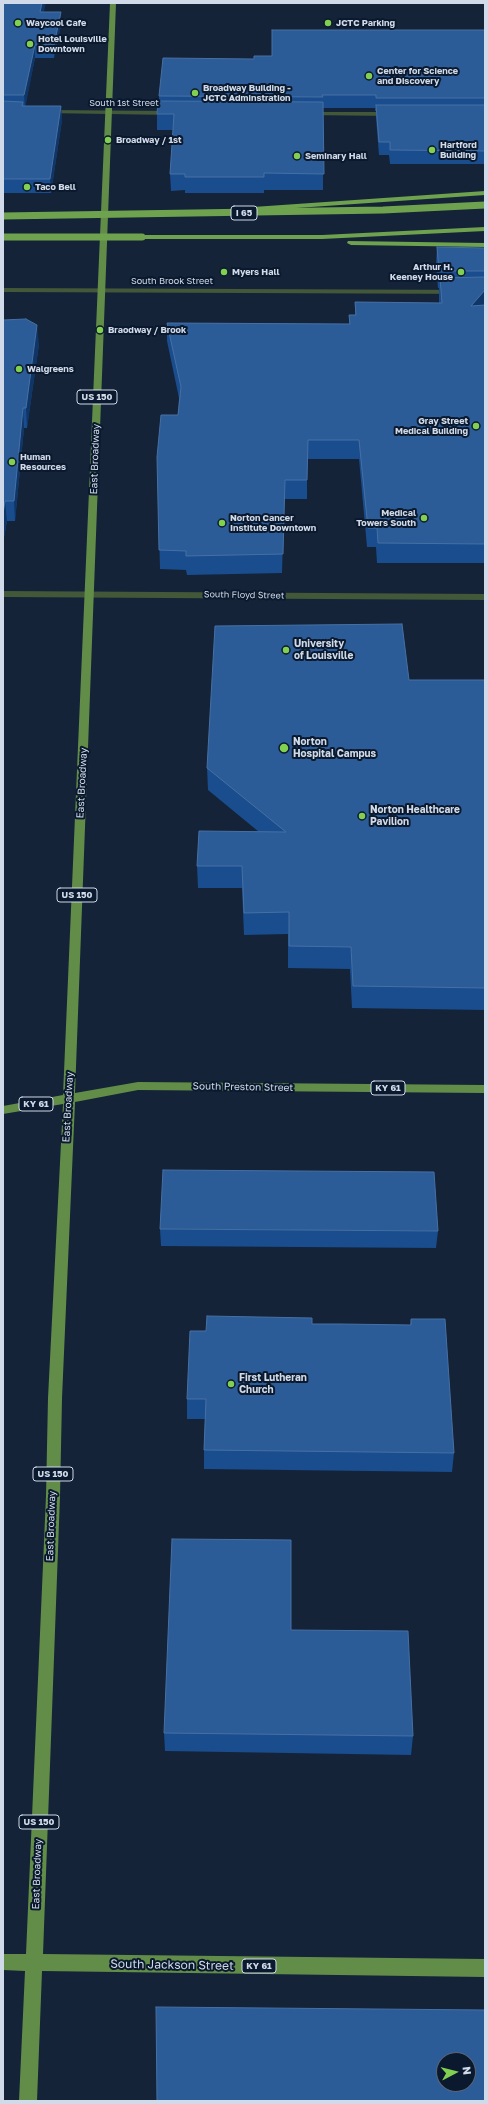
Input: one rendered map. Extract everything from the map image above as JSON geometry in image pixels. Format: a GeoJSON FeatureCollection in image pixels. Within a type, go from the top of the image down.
{"type":"FeatureCollection","features":[{"type":"Feature","properties":{"kind":"highway"},"geometry":{"type":"LineString","coordinates":[[184,214],[485,194]]}},
{"type":"Feature","properties":{"kind":"highway","name":"I 65"},"geometry":{"type":"LineString","coordinates":[[3,216],[383,210],[485,205]]}},
{"type":"Feature","properties":{"kind":"highway"},"geometry":{"type":"LineString","coordinates":[[3,237],[322,237],[485,229]]}},
{"type":"Feature","properties":{"kind":"highway"},"geometry":{"type":"LineString","coordinates":[[142,237],[485,245]]}},
{"type":"Feature","properties":{"kind":"main road","name":"US 150"},"geometry":{"type":"LineString","coordinates":[[109,112],[113,3]]}},
{"type":"Feature","properties":{"kind":"main road","name":"East Broadway"},"geometry":{"type":"LineString","coordinates":[[28,2101],[53,1496],[55,1398],[69,1099],[109,112]]}},
{"type":"Feature","properties":{"kind":"main road","name":"South Preston Street"},"geometry":{"type":"LineString","coordinates":[[3,1110],[138,1086],[485,1089]]}},
{"type":"Feature","properties":{"kind":"main road","name":"South Jackson Street"},"geometry":{"type":"LineString","coordinates":[[3,1962],[485,1968]]}},
{"type":"Feature","properties":{"kind":"street","name":"South 1st Street"},"geometry":{"type":"LineString","coordinates":[[37,112],[180,113]]}},
{"type":"Feature","properties":{"kind":"street"},"geometry":{"type":"LineString","coordinates":[[299,114],[402,114]]}},
{"type":"Feature","properties":{"kind":"street","name":"South Brook Street"},"geometry":{"type":"LineString","coordinates":[[3,290],[485,292]]}},
{"type":"Feature","properties":{"kind":"street","name":"South Floyd Street"},"geometry":{"type":"LineString","coordinates":[[3,594],[485,597]]}},
{"type":"Feature","properties":{"kind":"building"},"geometry":{"type":"Polygon","coordinates":[[[3,3],[42,3],[40,12],[61,12],[54,45],[35,45],[24,95],[3,95],[3,3]]]}},
{"type":"Feature","properties":{"kind":"building","name":"Center for Science and Discovery"},"geometry":{"type":"Polygon","coordinates":[[[272,30],[485,30],[485,98],[376,98],[376,95],[322,95],[323,97],[159,96],[163,58],[254,59],[254,56],[272,56],[272,30]]]}},
{"type":"Feature","properties":{"kind":"building"},"geometry":{"type":"Polygon","coordinates":[[[3,101],[23,102],[22,106],[61,106],[50,179],[3,179],[3,101]]]}},
{"type":"Feature","properties":{"kind":"building"},"geometry":{"type":"Polygon","coordinates":[[[158,101],[323,102],[324,174],[264,173],[264,177],[185,177],[185,174],[170,174],[174,114],[157,114],[158,101]]]}},
{"type":"Feature","properties":{"kind":"building"},"geometry":{"type":"Polygon","coordinates":[[[376,105],[485,105],[485,151],[390,150],[390,142],[379,142],[376,105]]]}},
{"type":"Feature","properties":{"kind":"building"},"geometry":{"type":"Polygon","coordinates":[[[437,247],[485,248],[485,271],[439,271],[437,247]]]}},
{"type":"Feature","properties":{"kind":"building"},"geometry":{"type":"Polygon","coordinates":[[[485,277],[485,290],[471,306],[485,305],[485,544],[378,543],[377,528],[368,528],[359,440],[308,440],[307,480],[285,480],[283,554],[186,556],[186,551],[159,550],[157,457],[161,415],[178,415],[181,387],[167,323],[350,324],[349,315],[356,315],[355,302],[442,303],[440,278],[485,277]]]}},
{"type":"Feature","properties":{"kind":"building"},"geometry":{"type":"Polygon","coordinates":[[[26,319],[37,325],[26,408],[23,408],[14,501],[5,501],[3,514],[3,320],[26,319]]]}},
{"type":"Feature","properties":{"kind":"building","name":"Norton Healthcare Pavilion"},"geometry":{"type":"Polygon","coordinates":[[[402,624],[409,680],[485,680],[485,988],[353,986],[351,947],[289,946],[289,912],[244,913],[242,866],[197,866],[199,831],[286,832],[207,768],[215,626],[402,624]]]}},
{"type":"Feature","properties":{"kind":"building"},"geometry":{"type":"Polygon","coordinates":[[[163,1170],[434,1172],[438,1231],[160,1229],[163,1170]]]}},
{"type":"Feature","properties":{"kind":"building"},"geometry":{"type":"Polygon","coordinates":[[[207,1316],[312,1318],[312,1324],[411,1325],[411,1319],[445,1319],[454,1453],[204,1450],[206,1399],[187,1399],[190,1331],[206,1331],[207,1316]]]}},
{"type":"Feature","properties":{"kind":"building"},"geometry":{"type":"Polygon","coordinates":[[[172,1539],[291,1540],[291,1630],[408,1631],[413,1736],[164,1733],[172,1539]]]}},
{"type":"Feature","properties":{"kind":"building"},"geometry":{"type":"Polygon","coordinates":[[[156,2007],[485,2010],[485,2101],[157,2101],[156,2007]]]}},
{"type":"Feature","properties":{"kind":"place","name":"Waycool Cafe"},"geometry":{"type":"Point","coordinates":[18,23]}},
{"type":"Feature","properties":{"kind":"place","name":"JCTC Parking"},"geometry":{"type":"Point","coordinates":[328,23]}},
{"type":"Feature","properties":{"kind":"place","name":"Hotel Louisville Downtown"},"geometry":{"type":"Point","coordinates":[30,44]}},
{"type":"Feature","properties":{"kind":"place","name":"Center for Science and Discovery"},"geometry":{"type":"Point","coordinates":[369,76]}},
{"type":"Feature","properties":{"kind":"place","name":"Broadway Building - JCTC Adminstration"},"geometry":{"type":"Point","coordinates":[195,93]}},
{"type":"Feature","properties":{"kind":"place","name":"Broadway / 1st"},"geometry":{"type":"Point","coordinates":[108,140]}},
{"type":"Feature","properties":{"kind":"place","name":"Hartford Building"},"geometry":{"type":"Point","coordinates":[432,150]}},
{"type":"Feature","properties":{"kind":"place","name":"Seminary Hall"},"geometry":{"type":"Point","coordinates":[297,156]}},
{"type":"Feature","properties":{"kind":"place","name":"Taco Bell"},"geometry":{"type":"Point","coordinates":[27,187]}},
{"type":"Feature","properties":{"kind":"place","name":"Myers Hall"},"geometry":{"type":"Point","coordinates":[224,272]}},
{"type":"Feature","properties":{"kind":"place","name":"Arthur H. Keeney House"},"geometry":{"type":"Point","coordinates":[461,272]}},
{"type":"Feature","properties":{"kind":"place","name":"Braodway / Brook"},"geometry":{"type":"Point","coordinates":[100,330]}},
{"type":"Feature","properties":{"kind":"place","name":"Walgreens"},"geometry":{"type":"Point","coordinates":[19,369]}},
{"type":"Feature","properties":{"kind":"place","name":"Gray Street Medical Building"},"geometry":{"type":"Point","coordinates":[476,426]}},
{"type":"Feature","properties":{"kind":"place","name":"Human Resources"},"geometry":{"type":"Point","coordinates":[12,462]}},
{"type":"Feature","properties":{"kind":"place","name":"Medical Towers South"},"geometry":{"type":"Point","coordinates":[424,518]}},
{"type":"Feature","properties":{"kind":"place","name":"Norton Cancer Institute Downtown"},"geometry":{"type":"Point","coordinates":[222,523]}},
{"type":"Feature","properties":{"kind":"place","name":"University of Louisville"},"geometry":{"type":"Point","coordinates":[286,650]}},
{"type":"Feature","properties":{"kind":"place","name":"Norton Hospital Campus"},"geometry":{"type":"Point","coordinates":[284,748]}},
{"type":"Feature","properties":{"kind":"place","name":"Norton Healthcare Pavilion"},"geometry":{"type":"Point","coordinates":[362,816]}},
{"type":"Feature","properties":{"kind":"place","name":"First Lutheran Church"},"geometry":{"type":"Point","coordinates":[231,1384]}}]}
